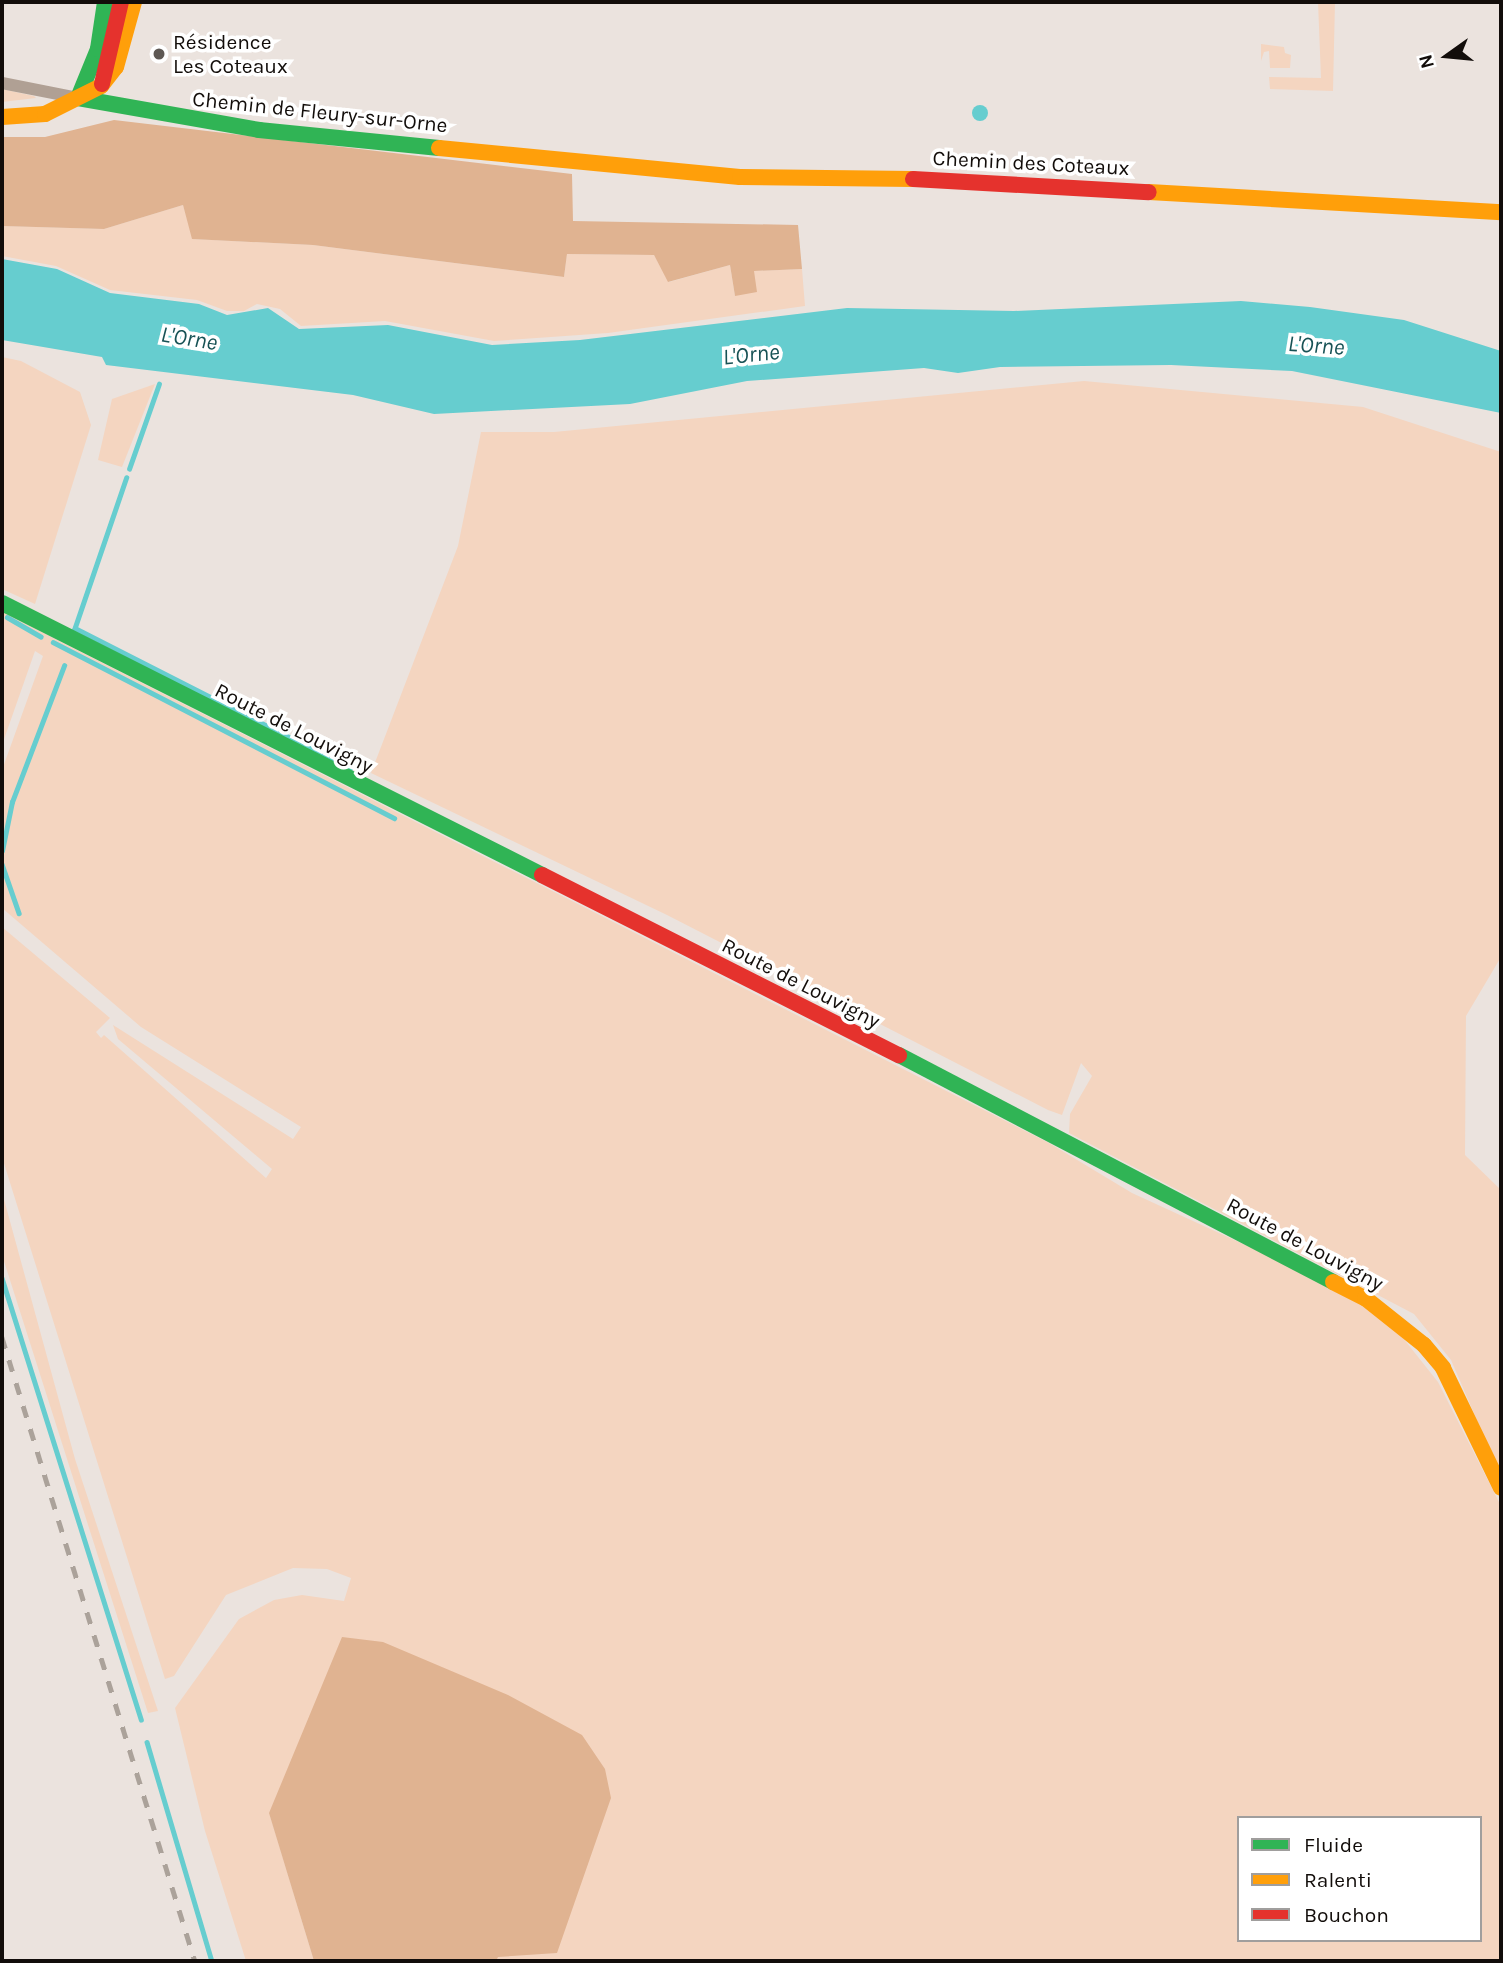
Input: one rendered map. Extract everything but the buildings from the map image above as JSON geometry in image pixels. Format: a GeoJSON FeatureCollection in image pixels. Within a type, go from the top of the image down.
{"type":"FeatureCollection","features":[{"type":"Feature","properties":{"kind":"street"},"geometry":{"type":"LineString","coordinates":[[78,98],[98,49],[105,2]]}},
{"type":"Feature","properties":{"kind":"street"},"geometry":{"type":"LineString","coordinates":[[102,86],[121,2]]}},
{"type":"Feature","properties":{"kind":"street"},"geometry":{"type":"LineString","coordinates":[[2,117],[45,114],[102,86],[116,67],[134,2]]}},
{"type":"Feature","properties":{"kind":"street"},"geometry":{"type":"LineString","coordinates":[[2,83],[78,98]]}},
{"type":"Feature","properties":{"kind":"street","name":"Chemin de Fleury-sur-Orne"},"geometry":{"type":"LineString","coordinates":[[78,98],[259,130],[558,159]]}},
{"type":"Feature","properties":{"kind":"street","name":"Chemin des Coteaux"},"geometry":{"type":"LineString","coordinates":[[558,159],[740,177],[849,175],[1501,212]]}},
{"type":"Feature","properties":{"kind":"street","name":"Route de Louvigny"},"geometry":{"type":"LineString","coordinates":[[2,603],[908,1060],[1365,1298],[1424,1345],[1443,1368],[1501,1488]]}},
{"type":"Feature","properties":{"kind":"shaded area"},"geometry":{"type":"Polygon","coordinates":[[[1318,2],[1335,2],[1333,91],[1270,89],[1269,77],[1321,78],[1318,2]]]}},
{"type":"Feature","properties":{"kind":"shaded area"},"geometry":{"type":"Polygon","coordinates":[[[1261,44],[1284,47],[1285,53],[1291,55],[1290,68],[1270,68],[1269,51],[1264,52],[1261,61],[1261,44]]]}},
{"type":"Feature","properties":{"kind":"shaded area"},"geometry":{"type":"Polygon","coordinates":[[[2,89],[34,96],[36,98],[2,102],[2,89]]]}},
{"type":"Feature","properties":{"kind":"shaded area"},"geometry":{"type":"Polygon","coordinates":[[[114,120],[572,174],[573,221],[798,225],[802,269],[754,271],[757,292],[735,296],[730,265],[668,282],[654,255],[567,254],[564,277],[313,245],[192,239],[183,205],[104,229],[2,226],[2,137],[45,137],[114,120]]]}},
{"type":"Feature","properties":{"kind":"shaded area"},"geometry":{"type":"Polygon","coordinates":[[[183,205],[193,239],[313,245],[564,277],[567,254],[654,255],[669,282],[730,265],[735,296],[754,271],[802,269],[805,306],[608,333],[494,341],[385,321],[301,326],[280,309],[257,304],[244,311],[227,311],[197,300],[110,290],[56,266],[2,256],[2,226],[104,229],[183,205]]]}},
{"type":"Feature","properties":{"kind":"shaded area"},"geometry":{"type":"Polygon","coordinates":[[[2,357],[21,361],[80,392],[91,425],[35,604],[2,589],[2,357]]]}},
{"type":"Feature","properties":{"kind":"shaded area"},"geometry":{"type":"Polygon","coordinates":[[[1084,381],[1363,407],[1501,452],[1501,957],[1466,1016],[1465,1155],[1501,1190],[1501,1476],[1451,1360],[1414,1314],[1069,1133],[1070,1114],[1092,1076],[1081,1063],[1062,1115],[1048,1110],[667,915],[371,773],[458,546],[481,432],[554,432],[1084,381]]]}},
{"type":"Feature","properties":{"kind":"shaded area"},"geometry":{"type":"Polygon","coordinates":[[[155,384],[122,467],[98,460],[112,399],[155,384]]]}},
{"type":"Feature","properties":{"kind":"shaded area"},"geometry":{"type":"Polygon","coordinates":[[[2,612],[1049,1143],[1132,1193],[1300,1270],[1387,1318],[1438,1382],[1501,1506],[1501,1961],[496,1961],[497,1957],[269,1812],[314,1961],[246,1961],[205,1831],[175,1708],[239,1619],[274,1600],[302,1595],[344,1601],[351,1578],[327,1569],[293,1568],[226,1595],[174,1676],[165,1679],[2,1157],[2,927],[110,1018],[96,1032],[101,1038],[104,1035],[266,1178],[272,1169],[118,1039],[113,1025],[293,1139],[301,1127],[141,1027],[2,908],[2,770],[43,656],[35,651],[2,745],[2,612]]]}},
{"type":"Feature","properties":{"kind":"shaded area"},"geometry":{"type":"Polygon","coordinates":[[[2,1192],[75,1459],[158,1711],[148,1713],[2,1255],[2,1192]]]}},
{"type":"Feature","properties":{"kind":"shaded area"},"geometry":{"type":"Polygon","coordinates":[[[342,1637],[383,1642],[508,1695],[582,1735],[605,1769],[611,1798],[557,1953],[498,1957],[496,1961],[314,1961],[269,1813],[342,1637]]]}},
{"type":"Feature","properties":{"kind":"water"},"geometry":{"type":"Polygon","coordinates":[[[980,105],[988,113],[980,121],[972,113],[980,105]]]}},
{"type":"Feature","properties":{"kind":"water","name":"L'Orne"},"geometry":{"type":"Polygon","coordinates":[[[2,259],[57,269],[110,293],[199,304],[227,315],[268,308],[299,329],[388,325],[492,345],[580,340],[847,308],[1014,311],[1241,301],[1310,307],[1404,320],[1501,351],[1501,413],[1292,371],[1171,365],[1000,367],[958,373],[924,368],[747,381],[630,404],[434,414],[353,395],[106,365],[102,357],[2,340],[2,259]]]}},
{"type":"Feature","properties":{"kind":"waterway"},"geometry":{"type":"LineString","coordinates":[[129,469],[159,384]]}},
{"type":"Feature","properties":{"kind":"waterway"},"geometry":{"type":"LineString","coordinates":[[74,630],[126,478]]}},
{"type":"Feature","properties":{"kind":"waterway"},"geometry":{"type":"LineString","coordinates":[[7,617],[41,637]]}},
{"type":"Feature","properties":{"kind":"waterway"},"geometry":{"type":"LineString","coordinates":[[75,628],[350,768]]}},
{"type":"Feature","properties":{"kind":"waterway"},"geometry":{"type":"LineString","coordinates":[[53,642],[394,818]]}},
{"type":"Feature","properties":{"kind":"waterway"},"geometry":{"type":"LineString","coordinates":[[2,851],[12,802],[64,666]]}},
{"type":"Feature","properties":{"kind":"waterway"},"geometry":{"type":"LineString","coordinates":[[2,864],[19,913]]}},
{"type":"Feature","properties":{"kind":"waterway"},"geometry":{"type":"LineString","coordinates":[[2,1278],[141,1720]]}},
{"type":"Feature","properties":{"kind":"waterway"},"geometry":{"type":"LineString","coordinates":[[147,1742],[212,1961]]}},
{"type":"Feature","properties":{"kind":"railway"},"geometry":{"type":"LineString","coordinates":[[2,1337],[195,1961]]}},
{"type":"Feature","properties":{"kind":"traffic: fast"},"geometry":{"type":"LineString","coordinates":[[78,98],[98,49],[105,2]]}},
{"type":"Feature","properties":{"kind":"traffic: fast"},"geometry":{"type":"LineString","coordinates":[[78,98],[259,130],[439,148]]}},
{"type":"Feature","properties":{"kind":"traffic: fast"},"geometry":{"type":"LineString","coordinates":[[2,603],[542,875]]}},
{"type":"Feature","properties":{"kind":"traffic: fast"},"geometry":{"type":"LineString","coordinates":[[899,1055],[1333,1282]]}},
{"type":"Feature","properties":{"kind":"traffic: slow"},"geometry":{"type":"LineString","coordinates":[[2,117],[45,114],[101,86],[116,67],[134,2]]}},
{"type":"Feature","properties":{"kind":"traffic: slow"},"geometry":{"type":"LineString","coordinates":[[439,148],[740,177],[913,179]]}},
{"type":"Feature","properties":{"kind":"traffic: slow"},"geometry":{"type":"LineString","coordinates":[[1149,192],[1501,212]]}},
{"type":"Feature","properties":{"kind":"traffic: slow"},"geometry":{"type":"LineString","coordinates":[[1333,1282],[1365,1298],[1424,1345],[1443,1368],[1501,1488]]}},
{"type":"Feature","properties":{"kind":"traffic: jam"},"geometry":{"type":"LineString","coordinates":[[102,84],[121,2]]}},
{"type":"Feature","properties":{"kind":"traffic: jam"},"geometry":{"type":"LineString","coordinates":[[913,179],[1149,192]]}},
{"type":"Feature","properties":{"kind":"traffic: jam"},"geometry":{"type":"LineString","coordinates":[[542,875],[899,1055]]}},
{"type":"Feature","properties":{"kind":"place","name":"Résidence Les Coteaux"},"geometry":{"type":"Point","coordinates":[159,54]}}]}
